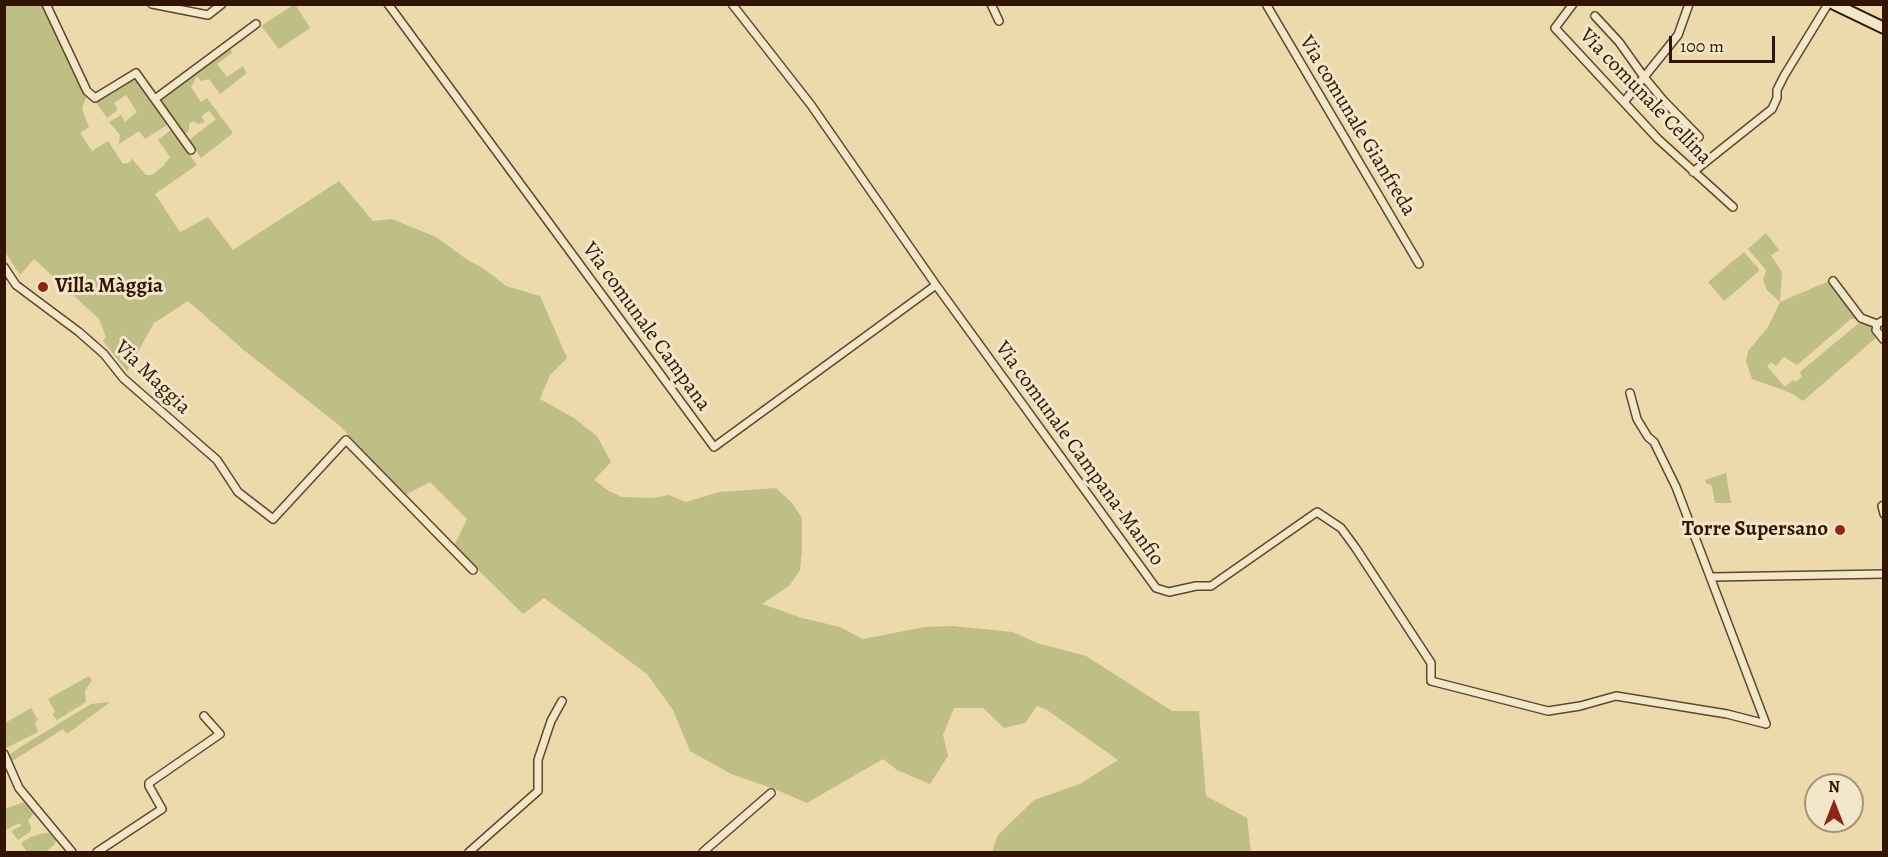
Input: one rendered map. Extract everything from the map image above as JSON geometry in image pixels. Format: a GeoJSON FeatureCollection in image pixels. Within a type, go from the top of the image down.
{"type":"FeatureCollection","features":[{"type":"Feature","properties":{"kind":"street"},"geometry":{"type":"LineString","coordinates":[[46,4],[87,91],[95,98],[136,73],[191,150]]}},
{"type":"Feature","properties":{"kind":"street"},"geometry":{"type":"LineString","coordinates":[[152,4],[208,15],[222,4]]}},
{"type":"Feature","properties":{"kind":"street","name":"Via comunale Campana"},"geometry":{"type":"LineString","coordinates":[[388,4],[714,447],[936,285]]}},
{"type":"Feature","properties":{"kind":"street","name":"Via comunale Campana-Manfio"},"geometry":{"type":"LineString","coordinates":[[732,4],[811,105],[936,285],[1156,588],[1169,592],[1196,586],[1211,586],[1317,512],[1341,528],[1355,547],[1431,663],[1431,681],[1548,711],[1580,706],[1616,696],[1727,714],[1766,724],[1711,578]]}},
{"type":"Feature","properties":{"kind":"street"},"geometry":{"type":"LineString","coordinates":[[991,4],[999,21]]}},
{"type":"Feature","properties":{"kind":"street","name":"Via comunale Gianfreda"},"geometry":{"type":"LineString","coordinates":[[1266,4],[1419,264]]}},
{"type":"Feature","properties":{"kind":"street","name":"Via comunale Cellina"},"geometry":{"type":"LineString","coordinates":[[1573,4],[1555,27],[1658,139],[1733,207]]}},
{"type":"Feature","properties":{"kind":"street"},"geometry":{"type":"LineString","coordinates":[[1624,102],[1678,35],[1689,4]]}},
{"type":"Feature","properties":{"kind":"street"},"geometry":{"type":"LineString","coordinates":[[1693,171],[1772,109],[1784,76],[1828,4]]}},
{"type":"Feature","properties":{"kind":"street"},"geometry":{"type":"LineString","coordinates":[[1834,4],[1884,28]]}},
{"type":"Feature","properties":{"kind":"street"},"geometry":{"type":"LineString","coordinates":[[1595,16],[1619,42],[1644,77],[1699,137]]}},
{"type":"Feature","properties":{"kind":"street"},"geometry":{"type":"LineString","coordinates":[[155,99],[256,24]]}},
{"type":"Feature","properties":{"kind":"street","name":"Via Maggia"},"geometry":{"type":"LineString","coordinates":[[4,267],[16,285],[104,354],[123,378],[217,460],[238,492],[273,519],[346,440],[472,570]]}},
{"type":"Feature","properties":{"kind":"street"},"geometry":{"type":"LineString","coordinates":[[1833,281],[1860,318],[1880,322],[1876,330],[1884,340]]}},
{"type":"Feature","properties":{"kind":"street"},"geometry":{"type":"LineString","coordinates":[[1630,393],[1637,419],[1642,429],[1654,442],[1676,487],[1711,578],[1884,574]]}},
{"type":"Feature","properties":{"kind":"street"},"geometry":{"type":"LineString","coordinates":[[1884,505],[1882,506],[1884,514]]}},
{"type":"Feature","properties":{"kind":"street"},"geometry":{"type":"LineString","coordinates":[[470,852],[538,791],[538,760],[551,721],[562,701]]}},
{"type":"Feature","properties":{"kind":"street"},"geometry":{"type":"LineString","coordinates":[[97,852],[162,809],[148,786],[149,783],[220,734],[204,716]]}},
{"type":"Feature","properties":{"kind":"street"},"geometry":{"type":"LineString","coordinates":[[4,754],[19,788],[72,852]]}},
{"type":"Feature","properties":{"kind":"street"},"geometry":{"type":"LineString","coordinates":[[703,852],[771,793]]}},
{"type":"Feature","properties":{"kind":"green space"},"geometry":{"type":"Polygon","coordinates":[[[295,4],[310,28],[279,49],[261,26],[295,4]]]}},
{"type":"Feature","properties":{"kind":"green space"},"geometry":{"type":"Polygon","coordinates":[[[4,5],[44,5],[87,95],[82,109],[89,127],[80,133],[92,151],[108,141],[123,164],[131,162],[131,158],[146,175],[152,175],[170,157],[158,140],[171,130],[197,165],[155,194],[180,232],[208,217],[233,250],[339,181],[373,221],[392,219],[436,237],[506,286],[540,296],[567,358],[550,375],[540,399],[574,418],[597,436],[611,462],[594,480],[622,497],[653,498],[669,495],[686,502],[719,492],[776,488],[792,503],[802,518],[800,570],[789,586],[762,604],[802,618],[840,627],[863,639],[925,627],[952,626],[1013,632],[1037,643],[1086,656],[1172,711],[1199,711],[1206,796],[1247,818],[1251,852],[992,852],[998,835],[1034,800],[1080,784],[1118,760],[1047,710],[1037,706],[1025,723],[1004,728],[983,708],[954,708],[943,735],[948,756],[930,784],[897,770],[883,759],[807,803],[731,774],[690,751],[673,710],[647,674],[544,598],[523,614],[454,546],[467,519],[430,482],[405,495],[340,426],[245,351],[188,301],[154,323],[127,371],[103,341],[106,337],[99,319],[34,259],[20,275],[5,252],[4,5]]]}},
{"type":"Feature","properties":{"kind":"green space"},"geometry":{"type":"Polygon","coordinates":[[[230,49],[233,52],[217,64],[227,77],[243,66],[247,73],[220,94],[209,79],[201,81],[197,76],[191,87],[201,102],[207,98],[233,133],[201,158],[189,140],[216,119],[209,111],[201,116],[205,122],[198,124],[193,121],[189,124],[189,130],[185,135],[159,100],[230,49]]]}},
{"type":"Feature","properties":{"kind":"green space"},"geometry":{"type":"Polygon","coordinates":[[[134,78],[167,125],[145,139],[139,131],[119,144],[120,135],[109,122],[121,115],[125,122],[137,112],[126,95],[114,103],[118,110],[107,118],[96,102],[134,78]]]}},
{"type":"Feature","properties":{"kind":"green space"},"geometry":{"type":"Polygon","coordinates":[[[1766,233],[1779,250],[1771,255],[1782,272],[1780,302],[1767,290],[1763,280],[1766,270],[1748,249],[1766,233]]]}},
{"type":"Feature","properties":{"kind":"green space"},"geometry":{"type":"Polygon","coordinates":[[[1744,252],[1759,269],[1758,272],[1724,301],[1708,282],[1744,252]]]}},
{"type":"Feature","properties":{"kind":"green space"},"geometry":{"type":"Polygon","coordinates":[[[1829,281],[1858,319],[1851,319],[1797,365],[1784,357],[1776,366],[1771,362],[1767,366],[1785,387],[1793,380],[1796,382],[1802,376],[1801,371],[1859,323],[1870,323],[1878,336],[1803,401],[1791,393],[1752,379],[1746,361],[1748,351],[1768,327],[1780,302],[1829,281]]]}},
{"type":"Feature","properties":{"kind":"green space"},"geometry":{"type":"Polygon","coordinates":[[[1726,473],[1731,503],[1715,503],[1712,486],[1705,480],[1726,473]]]}},
{"type":"Feature","properties":{"kind":"green space"},"geometry":{"type":"Polygon","coordinates":[[[89,676],[92,680],[85,691],[86,702],[57,720],[52,714],[55,712],[48,699],[89,676]]]}},
{"type":"Feature","properties":{"kind":"green space"},"geometry":{"type":"Polygon","coordinates":[[[110,702],[67,734],[63,729],[11,762],[8,756],[91,704],[110,702]]]}},
{"type":"Feature","properties":{"kind":"green space"},"geometry":{"type":"Polygon","coordinates":[[[31,708],[38,720],[35,723],[38,732],[6,748],[5,723],[31,708]]]}},
{"type":"Feature","properties":{"kind":"green space"},"geometry":{"type":"Polygon","coordinates":[[[24,802],[34,814],[28,820],[31,827],[30,832],[18,840],[12,832],[21,826],[20,823],[5,830],[5,809],[24,802]]]}},
{"type":"Feature","properties":{"kind":"green space"},"geometry":{"type":"Polygon","coordinates":[[[44,833],[50,833],[56,841],[54,845],[45,852],[27,852],[21,843],[44,833]]]}},
{"type":"Feature","properties":{"kind":"place","name":"Villa Màggia"},"geometry":{"type":"Point","coordinates":[43,287]}},
{"type":"Feature","properties":{"kind":"place","name":"Torre Supersano"},"geometry":{"type":"Point","coordinates":[1840,530]}}]}
